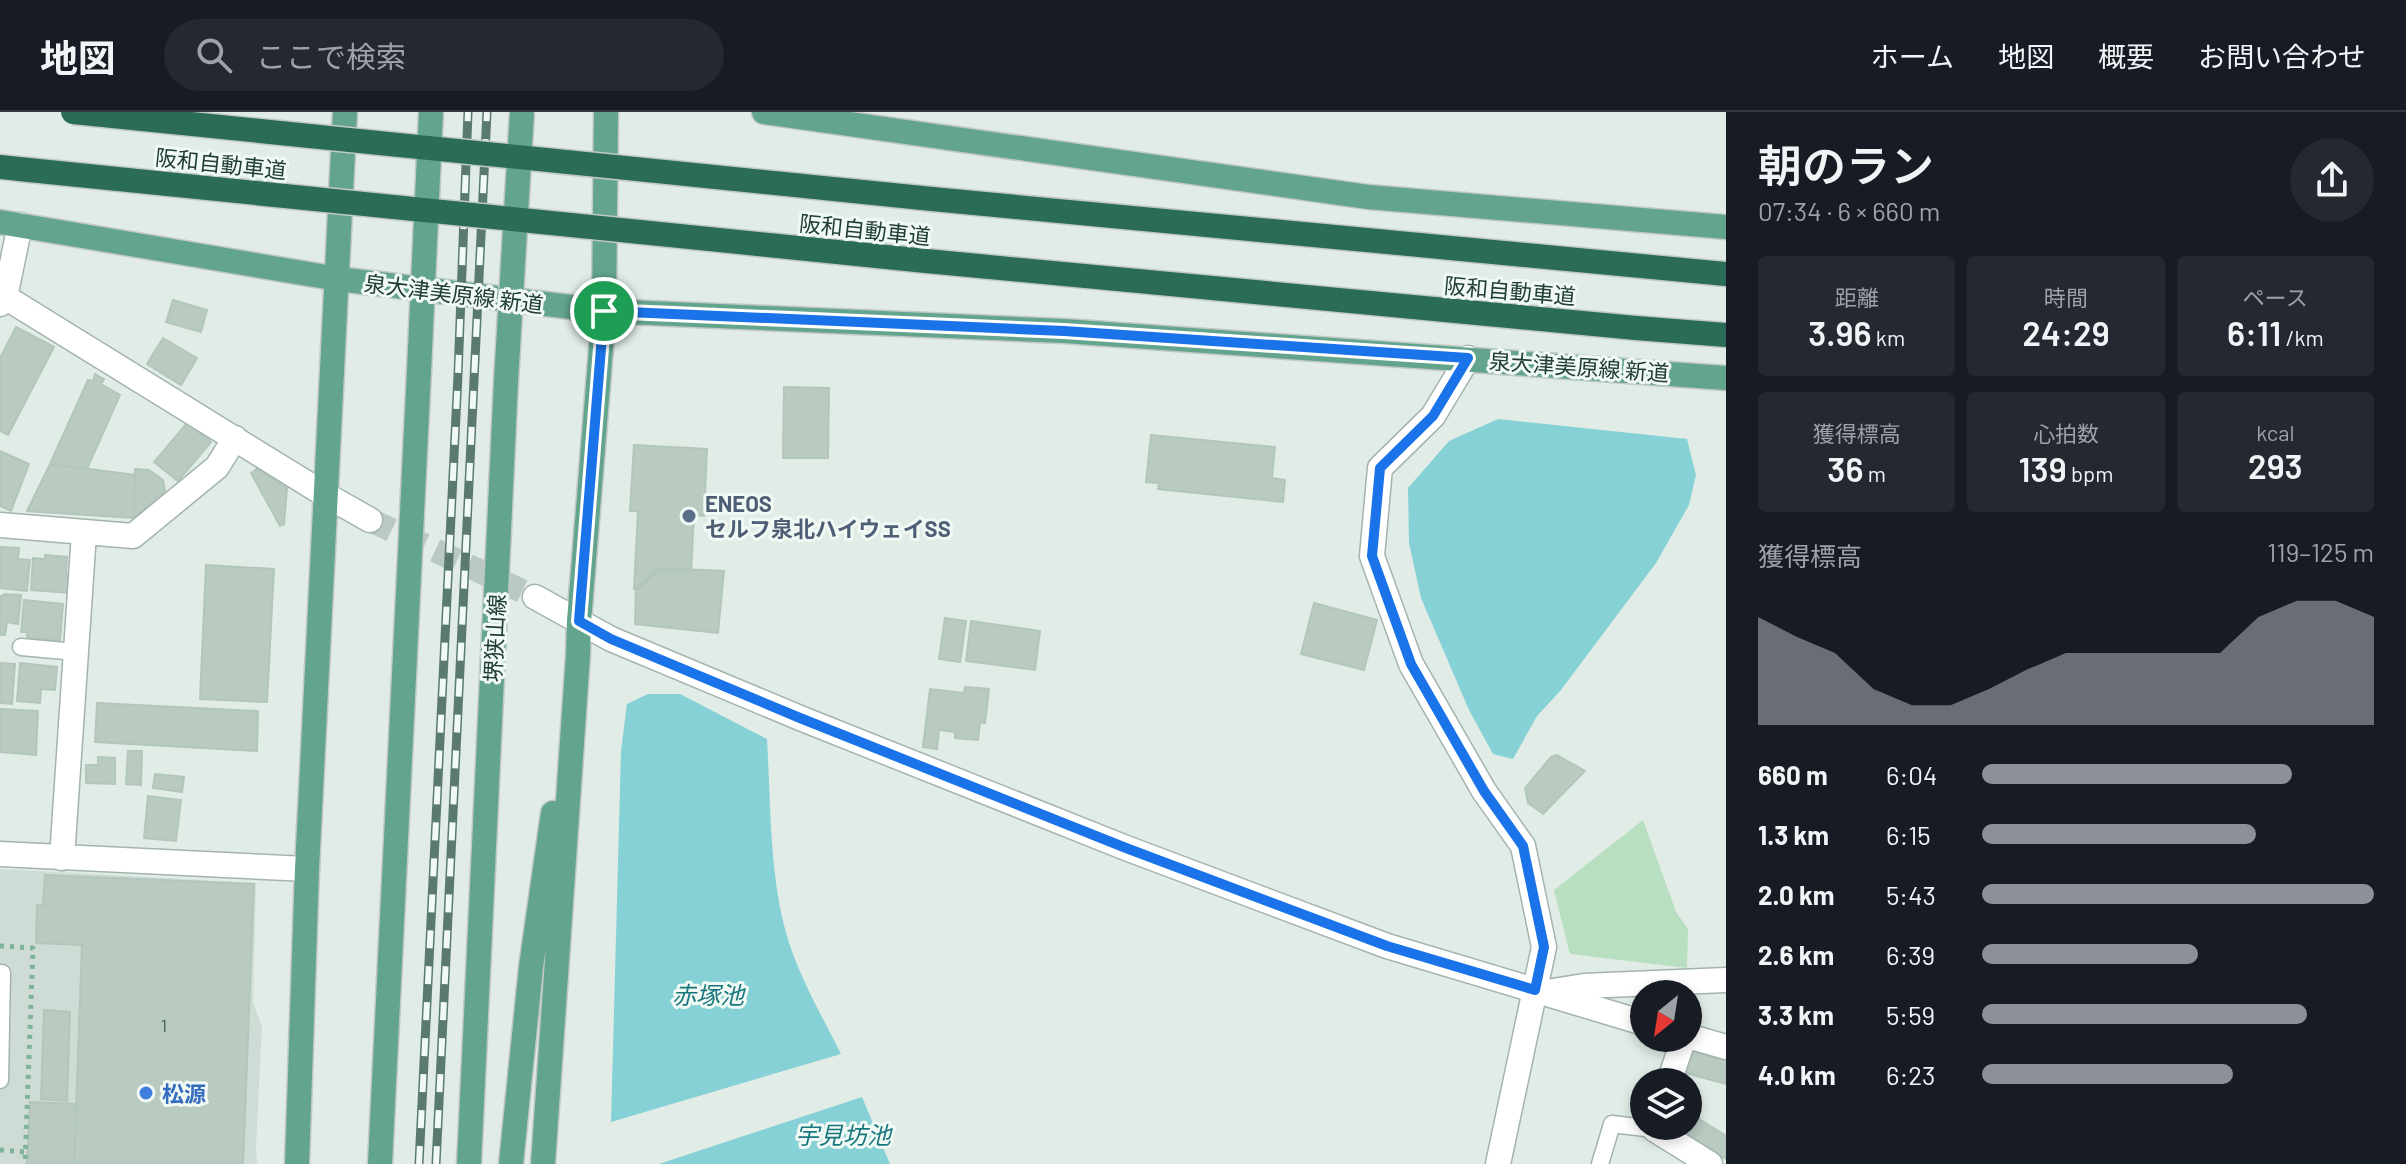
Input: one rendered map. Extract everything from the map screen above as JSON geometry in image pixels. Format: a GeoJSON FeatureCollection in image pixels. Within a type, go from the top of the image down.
{"type":"FeatureCollection","features":[{"type":"Feature","properties":{"kind":"highway","name":"阪和自動車道"},"geometry":{"type":"LineString","coordinates":[[73,112],[932,199],[1726,274]]}},
{"type":"Feature","properties":{"kind":"highway","name":"阪和自動車道"},"geometry":{"type":"LineString","coordinates":[[0,167],[926,261],[1726,335]]}},
{"type":"Feature","properties":{"kind":"main road"},"geometry":{"type":"LineString","coordinates":[[297,1164],[324,494],[345,112]]}},
{"type":"Feature","properties":{"kind":"main road"},"geometry":{"type":"LineString","coordinates":[[380,1164],[431,112]]}},
{"type":"Feature","properties":{"kind":"main road","name":"堺狭山線"},"geometry":{"type":"LineString","coordinates":[[469,1164],[506,381],[522,112]]}},
{"type":"Feature","properties":{"kind":"main road"},"geometry":{"type":"LineString","coordinates":[[543,1164],[579,621],[604,311],[606,112]]}},
{"type":"Feature","properties":{"kind":"main road"},"geometry":{"type":"LineString","coordinates":[[764,112],[1368,197],[1726,227]]}},
{"type":"Feature","properties":{"kind":"main road","name":"泉大津美原線 新道"},"geometry":{"type":"LineString","coordinates":[[10,223],[338,279],[604,311],[1064,331],[1726,378]]}},
{"type":"Feature","properties":{"kind":"main road"},"geometry":{"type":"LineString","coordinates":[[511,1164],[531,967],[579,621]]}},
{"type":"Feature","properties":{"kind":"street"},"geometry":{"type":"LineString","coordinates":[[10,223],[3,300],[370,520]]}},
{"type":"Feature","properties":{"kind":"street"},"geometry":{"type":"LineString","coordinates":[[1468,358],[1433,416],[1380,468],[1372,556],[1411,664],[1484,791],[1523,846],[1544,947],[1539,991],[1498,1164]]}},
{"type":"Feature","properties":{"kind":"street"},"geometry":{"type":"LineString","coordinates":[[0,525],[133,536],[217,467],[235,438]]}},
{"type":"Feature","properties":{"kind":"street"},"geometry":{"type":"LineString","coordinates":[[62,858],[84,533]]}},
{"type":"Feature","properties":{"kind":"street"},"geometry":{"type":"LineString","coordinates":[[535,597],[611,639],[1126,848],[1387,946],[1630,1019]]}},
{"type":"Feature","properties":{"kind":"street"},"geometry":{"type":"LineString","coordinates":[[0,854],[307,869]]}},
{"type":"Feature","properties":{"kind":"street"},"geometry":{"type":"LineString","coordinates":[[1539,991],[1726,980]]}},
{"type":"Feature","properties":{"kind":"street"},"geometry":{"type":"LineString","coordinates":[[1702,1041],[1726,1047]]}},
{"type":"Feature","properties":{"kind":"street"},"geometry":{"type":"LineString","coordinates":[[1673,1140],[1710,1164]]}},
{"type":"Feature","properties":{"kind":"lane"},"geometry":{"type":"LineString","coordinates":[[21,647],[76,652]]}},
{"type":"Feature","properties":{"kind":"lane"},"geometry":{"type":"LineString","coordinates":[[0,973],[0,1080]]}},
{"type":"Feature","properties":{"kind":"lane"},"geometry":{"type":"LineString","coordinates":[[1600,1164],[1612,1124],[1630,1126]]}},
{"type":"Feature","properties":{"kind":"path"},"geometry":{"type":"LineString","coordinates":[[0,946],[33,948],[25,1164]]}},
{"type":"Feature","properties":{"kind":"path"},"geometry":{"type":"LineString","coordinates":[[0,1150],[25,1152]]}},
{"type":"Feature","properties":{"kind":"shaded area"},"geometry":{"type":"Polygon","coordinates":[[[0,869],[256,883],[253,1003],[262,1026],[257,1164],[0,1164],[0,869]]]}},
{"type":"Feature","properties":{"kind":"green space"},"geometry":{"type":"Polygon","coordinates":[[[1643,820],[1676,912],[1688,929],[1687,968],[1570,954],[1554,890],[1643,820]]]}},
{"type":"Feature","properties":{"kind":"water"},"geometry":{"type":"Polygon","coordinates":[[[1498,419],[1687,439],[1696,475],[1689,505],[1656,563],[1561,690],[1537,716],[1513,759],[1493,754],[1469,710],[1421,598],[1409,543],[1408,488],[1449,441],[1498,419]]]}},
{"type":"Feature","properties":{"kind":"water","name":"赤塚池"},"geometry":{"type":"Polygon","coordinates":[[[648,694],[680,694],[767,739],[772,838],[781,912],[798,966],[841,1054],[611,1122],[621,751],[627,704],[648,694]]]}},
{"type":"Feature","properties":{"kind":"water","name":"宇見坊池"},"geometry":{"type":"Polygon","coordinates":[[[862,1097],[890,1164],[659,1164],[862,1097]]]}},
{"type":"Feature","properties":{"kind":"building"},"geometry":{"type":"Polygon","coordinates":[[[173,300],[207,310],[201,332],[166,322],[173,300]]]}},
{"type":"Feature","properties":{"kind":"building"},"geometry":{"type":"Polygon","coordinates":[[[16,327],[54,347],[8,435],[0,431],[0,358],[16,327]]]}},
{"type":"Feature","properties":{"kind":"building"},"geometry":{"type":"Polygon","coordinates":[[[163,338],[197,358],[181,385],[147,364],[163,338]]]}},
{"type":"Feature","properties":{"kind":"building"},"geometry":{"type":"Polygon","coordinates":[[[95,374],[104,379],[101,384],[120,395],[87,469],[50,464],[88,380],[93,381],[95,374]]]}},
{"type":"Feature","properties":{"kind":"building"},"geometry":{"type":"Polygon","coordinates":[[[784,387],[829,388],[828,458],[783,458],[784,387]]]}},
{"type":"Feature","properties":{"kind":"building"},"geometry":{"type":"Polygon","coordinates":[[[188,422],[211,442],[178,481],[154,462],[188,422]]]}},
{"type":"Feature","properties":{"kind":"building"},"geometry":{"type":"Polygon","coordinates":[[[1151,435],[1275,447],[1272,478],[1285,480],[1283,502],[1158,489],[1159,483],[1146,482],[1151,435]]]}},
{"type":"Feature","properties":{"kind":"building"},"geometry":{"type":"Polygon","coordinates":[[[634,445],[707,449],[704,516],[694,515],[691,572],[659,570],[637,590],[634,589],[638,511],[630,511],[634,445]]]}},
{"type":"Feature","properties":{"kind":"building"},"geometry":{"type":"Polygon","coordinates":[[[0,451],[29,464],[11,511],[0,506],[0,451]]]}},
{"type":"Feature","properties":{"kind":"building"},"geometry":{"type":"Polygon","coordinates":[[[50,464],[135,475],[134,518],[27,511],[50,464]]]}},
{"type":"Feature","properties":{"kind":"building"},"geometry":{"type":"Polygon","coordinates":[[[135,469],[149,470],[163,480],[165,492],[134,518],[135,469]]]}},
{"type":"Feature","properties":{"kind":"building"},"geometry":{"type":"Polygon","coordinates":[[[257,469],[287,488],[284,524],[280,526],[251,473],[257,469]]]}},
{"type":"Feature","properties":{"kind":"building"},"geometry":{"type":"Polygon","coordinates":[[[0,547],[19,548],[18,559],[30,560],[27,591],[0,588],[0,547]]]}},
{"type":"Feature","properties":{"kind":"building"},"geometry":{"type":"Polygon","coordinates":[[[45,555],[67,557],[66,573],[71,574],[70,593],[31,590],[33,558],[45,559],[45,555]]]}},
{"type":"Feature","properties":{"kind":"building"},"geometry":{"type":"Polygon","coordinates":[[[206,565],[274,569],[267,702],[200,699],[206,565]]]}},
{"type":"Feature","properties":{"kind":"building"},"geometry":{"type":"Polygon","coordinates":[[[659,568],[724,571],[718,633],[635,624],[636,588],[659,568]]]}},
{"type":"Feature","properties":{"kind":"building"},"geometry":{"type":"Polygon","coordinates":[[[21,595],[18,624],[7,622],[5,635],[0,635],[0,596],[21,595]]]}},
{"type":"Feature","properties":{"kind":"building"},"geometry":{"type":"Polygon","coordinates":[[[24,600],[63,604],[60,641],[27,637],[27,632],[21,632],[24,600]]]}},
{"type":"Feature","properties":{"kind":"building"},"geometry":{"type":"Polygon","coordinates":[[[1314,603],[1377,620],[1364,670],[1301,654],[1314,603]]]}},
{"type":"Feature","properties":{"kind":"building"},"geometry":{"type":"Polygon","coordinates":[[[945,618],[966,621],[960,662],[939,659],[945,618]]]}},
{"type":"Feature","properties":{"kind":"building"},"geometry":{"type":"Polygon","coordinates":[[[971,621],[1040,631],[1035,670],[966,661],[971,621]]]}},
{"type":"Feature","properties":{"kind":"building"},"geometry":{"type":"Polygon","coordinates":[[[0,663],[15,664],[12,704],[0,703],[0,663]]]}},
{"type":"Feature","properties":{"kind":"building"},"geometry":{"type":"Polygon","coordinates":[[[20,663],[57,667],[55,690],[41,689],[40,703],[17,701],[20,663]]]}},
{"type":"Feature","properties":{"kind":"building"},"geometry":{"type":"Polygon","coordinates":[[[965,687],[989,689],[985,723],[980,722],[978,740],[955,738],[955,732],[939,730],[937,749],[923,747],[930,689],[964,693],[965,687]]]}},
{"type":"Feature","properties":{"kind":"building"},"geometry":{"type":"Polygon","coordinates":[[[97,703],[258,711],[257,751],[95,742],[97,703]]]}},
{"type":"Feature","properties":{"kind":"building"},"geometry":{"type":"Polygon","coordinates":[[[0,709],[38,711],[36,755],[0,752],[0,709]]]}},
{"type":"Feature","properties":{"kind":"building"},"geometry":{"type":"Polygon","coordinates":[[[128,751],[142,751],[141,785],[126,784],[128,751]]]}},
{"type":"Feature","properties":{"kind":"building"},"geometry":{"type":"Polygon","coordinates":[[[1557,755],[1585,771],[1543,814],[1528,803],[1525,788],[1551,757],[1557,755]]]}},
{"type":"Feature","properties":{"kind":"building"},"geometry":{"type":"Polygon","coordinates":[[[98,757],[115,758],[115,784],[86,783],[86,765],[98,765],[98,757]]]}},
{"type":"Feature","properties":{"kind":"building"},"geometry":{"type":"Polygon","coordinates":[[[155,774],[184,777],[182,792],[153,788],[155,774]]]}},
{"type":"Feature","properties":{"kind":"building"},"geometry":{"type":"Polygon","coordinates":[[[148,796],[181,800],[176,841],[144,838],[148,796]]]}},
{"type":"Feature","properties":{"kind":"building"},"geometry":{"type":"Polygon","coordinates":[[[45,875],[254,884],[243,1164],[74,1164],[82,945],[36,943],[37,905],[43,905],[45,875]]]}},
{"type":"Feature","properties":{"kind":"building"},"geometry":{"type":"Polygon","coordinates":[[[44,1010],[70,1012],[67,1101],[41,1099],[44,1010]]]}},
{"type":"Feature","properties":{"kind":"building"},"geometry":{"type":"Polygon","coordinates":[[[1687,1052],[1726,1061],[1726,1084],[1702,1077],[1702,1068],[1683,1068],[1687,1052]]]}},
{"type":"Feature","properties":{"kind":"building"},"geometry":{"type":"Polygon","coordinates":[[[30,1102],[77,1104],[74,1164],[27,1164],[30,1102]]]}},
{"type":"Feature","properties":{"kind":"building"},"geometry":{"type":"Polygon","coordinates":[[[1702,1121],[1726,1136],[1726,1159],[1695,1140],[1702,1140],[1702,1121]]]}},
{"type":"Feature","properties":{"kind":"tunnel"},"geometry":{"type":"LineString","coordinates":[[370,520],[535,597]]}},
{"type":"Feature","properties":{"kind":"railway"},"geometry":{"type":"LineString","coordinates":[[419,1164],[468,112]]}},
{"type":"Feature","properties":{"kind":"railway"},"geometry":{"type":"LineString","coordinates":[[436,1164],[487,112]]}},
{"type":"Feature","properties":{"kind":"place","name":"ENEOS セルフ泉北ハイウェイSS"},"geometry":{"type":"Point","coordinates":[689,516]}},
{"type":"Feature","properties":{"kind":"place","name":"松源"},"geometry":{"type":"Point","coordinates":[146,1093]}},
{"type":"Feature","properties":{"kind":"route"},"geometry":{"type":"LineString","coordinates":[[604,311],[1064,331],[1468,358],[1433,416],[1380,468],[1372,556],[1411,664],[1484,791],[1523,846],[1544,947],[1535,990],[1387,946],[1126,848],[800,718],[611,639],[579,621],[604,311]]}}]}
